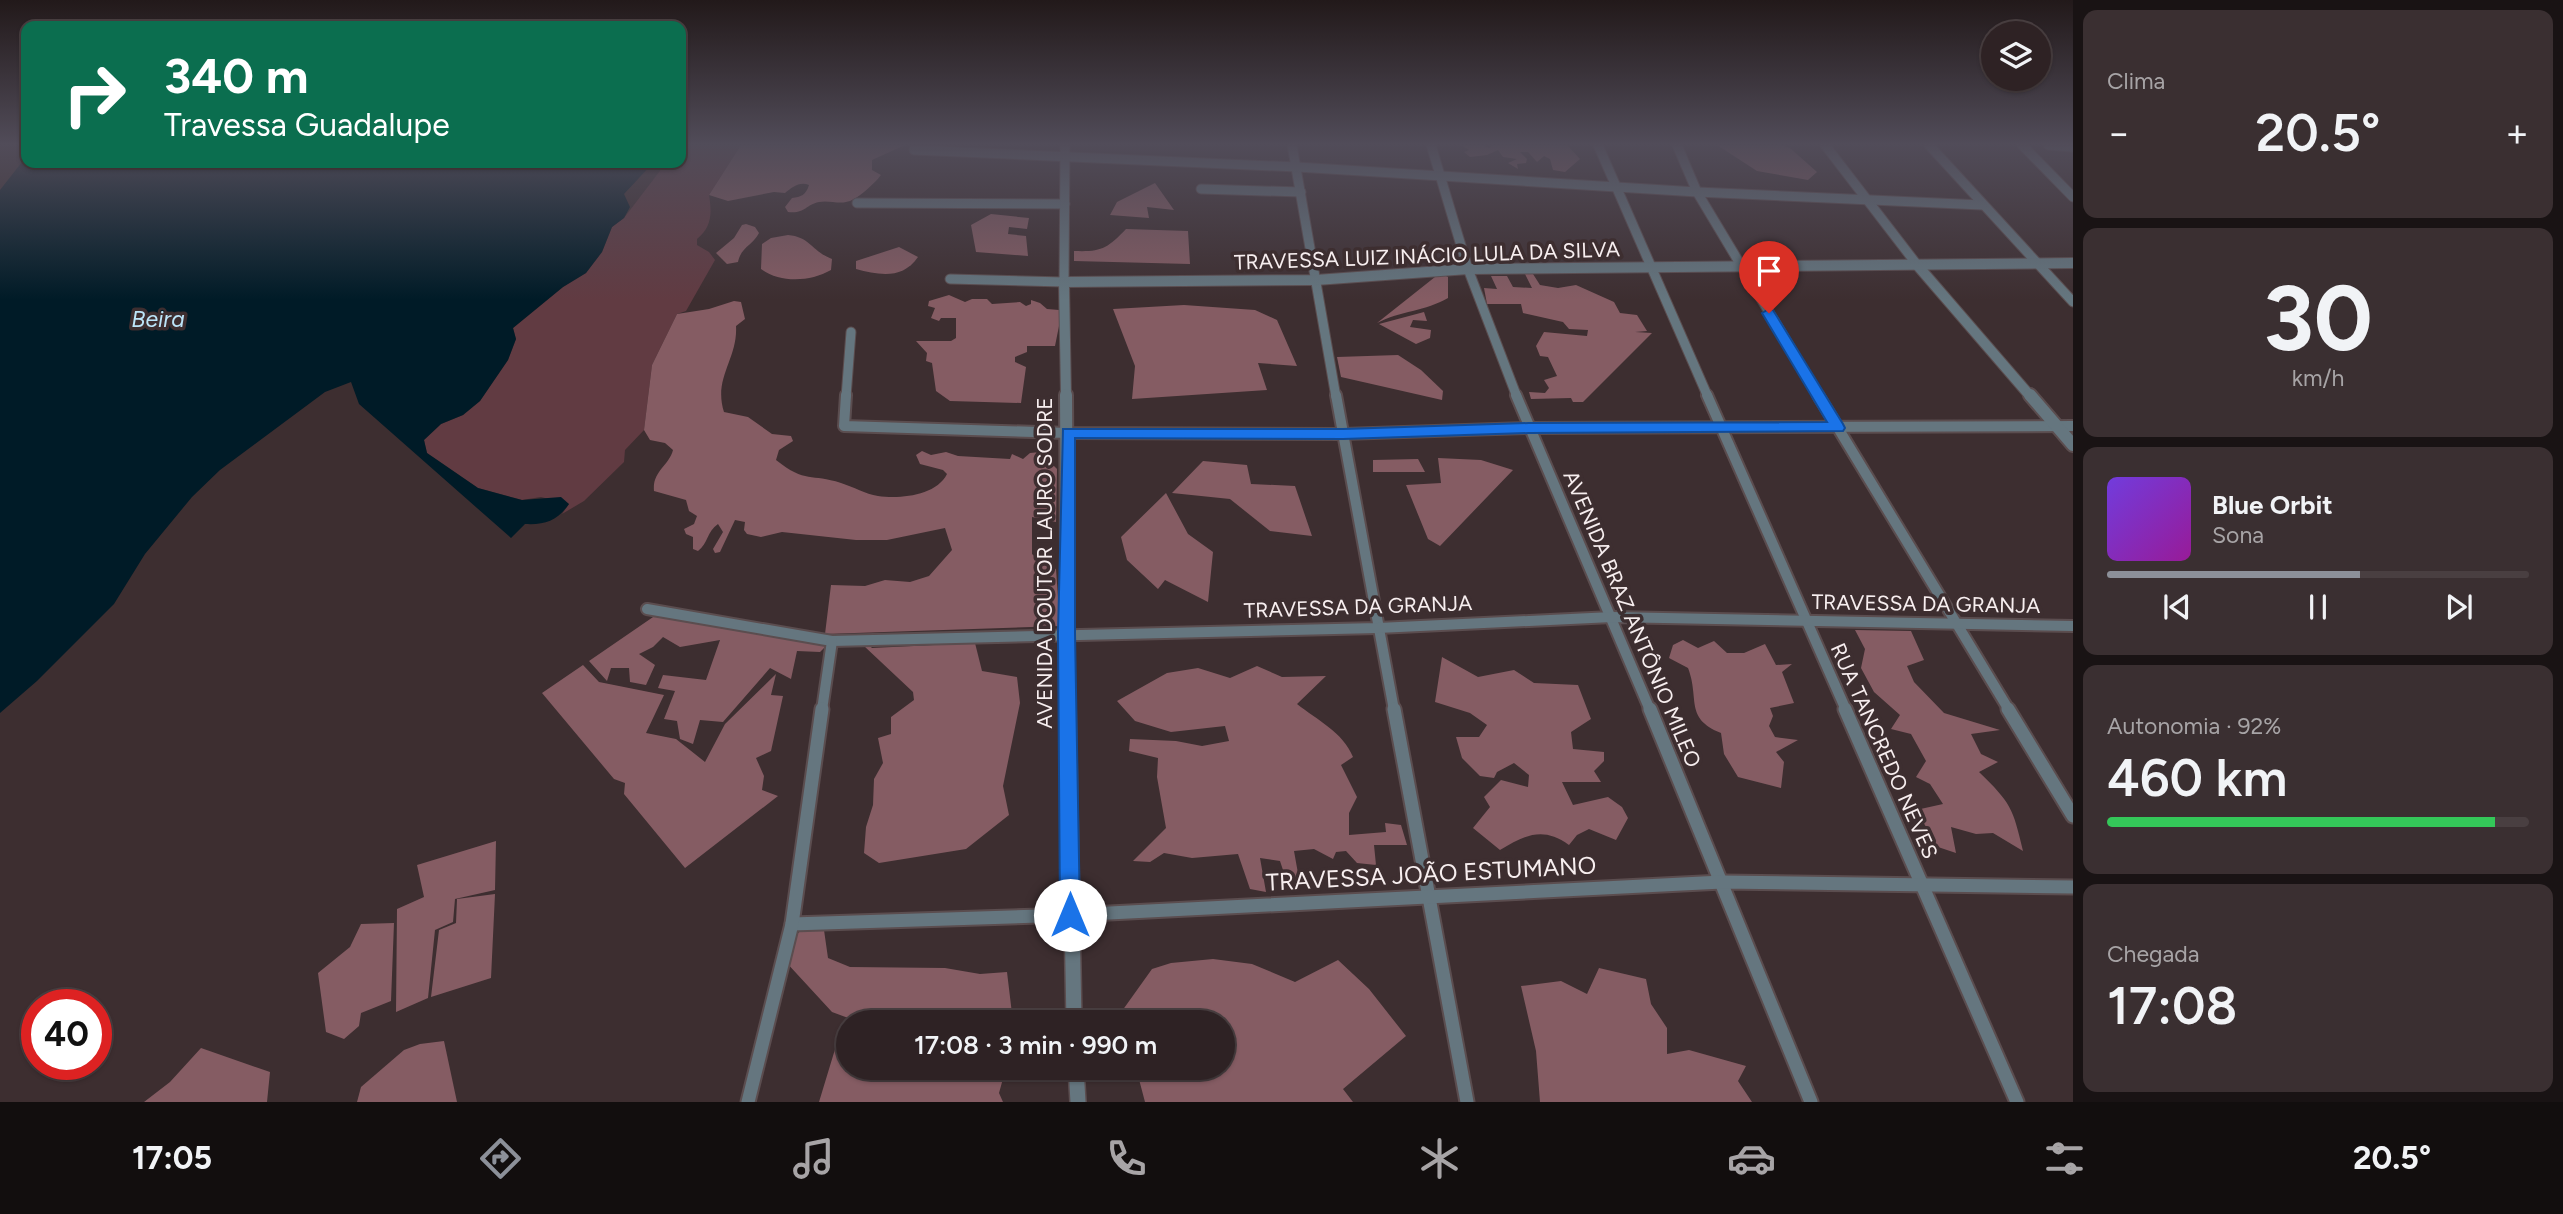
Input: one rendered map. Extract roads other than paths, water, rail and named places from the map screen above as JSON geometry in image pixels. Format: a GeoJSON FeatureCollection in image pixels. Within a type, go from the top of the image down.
{"type":"FeatureCollection","features":[{"type":"Feature","properties":{"kind":"street","name":"AVENIDA DOUTOR LAURO SODRE"},"geometry":{"type":"LineString","coordinates":[[1065,196],[1067,633],[1074,1010]]}},
{"type":"Feature","properties":{"kind":"street"},"geometry":{"type":"LineString","coordinates":[[1302,196],[1378,628],[1467,1102]]}},
{"type":"Feature","properties":{"kind":"street","name":"AVENIDA BRAZ ANTÔNIO MILEO"},"geometry":{"type":"LineString","coordinates":[[1446,196],[1468,269],[1529,428],[1612,617],[1811,1102]]}},
{"type":"Feature","properties":{"kind":"street","name":"RUA TANCREDO NEVES"},"geometry":{"type":"LineString","coordinates":[[1619,196],[2017,1102]]}},
{"type":"Feature","properties":{"kind":"street"},"geometry":{"type":"LineString","coordinates":[[1701,196],[2073,816]]}},
{"type":"Feature","properties":{"kind":"street"},"geometry":{"type":"LineString","coordinates":[[1783,196],[1982,205]]}},
{"type":"Feature","properties":{"kind":"street"},"geometry":{"type":"LineString","coordinates":[[1866,196],[1918,266],[2073,445]]}},
{"type":"Feature","properties":{"kind":"street"},"geometry":{"type":"LineString","coordinates":[[1974,196],[2073,302]]}},
{"type":"Feature","properties":{"kind":"street"},"geometry":{"type":"LineString","coordinates":[[857,203],[1065,204]]}},
{"type":"Feature","properties":{"kind":"street","name":"TRAVESSA LUIZ INÁCIO LULA DA SILVA"},"geometry":{"type":"LineString","coordinates":[[950,279],[1064,282],[1316,280],[1468,269],[2073,263]]}},
{"type":"Feature","properties":{"kind":"street"},"geometry":{"type":"LineString","coordinates":[[851,332],[844,426],[1068,433],[1343,434],[1529,428],[2073,426]]}},
{"type":"Feature","properties":{"kind":"street","name":"TRAVESSA DA GRANJA"},"geometry":{"type":"LineString","coordinates":[[647,609],[832,641],[1067,633],[1378,628],[1612,617],[2073,626]]}},
{"type":"Feature","properties":{"kind":"street"},"geometry":{"type":"LineString","coordinates":[[748,1102],[792,924],[832,641]]}},
{"type":"Feature","properties":{"kind":"street","name":"TRAVESSA JOÃO ESTUMANO"},"geometry":{"type":"LineString","coordinates":[[792,924],[1070,915],[1722,882],[1922,887],[2073,887]]}},
{"type":"Feature","properties":{"kind":"street"},"geometry":{"type":"LineString","coordinates":[[1076,1080],[1077,1102]]}},
{"type":"Feature","properties":{"kind":"water","name":"Beira"},"geometry":{"type":"Polygon","coordinates":[[[0,196],[625,196],[630,207],[624,218],[612,227],[602,252],[586,273],[563,287],[513,328],[516,339],[508,360],[480,401],[463,415],[441,424],[424,440],[427,453],[478,488],[522,500],[561,497],[569,504],[560,514],[545,523],[525,524],[511,538],[359,404],[351,382],[325,392],[220,470],[192,497],[145,554],[114,604],[37,681],[0,713],[0,196]]]}}]}
